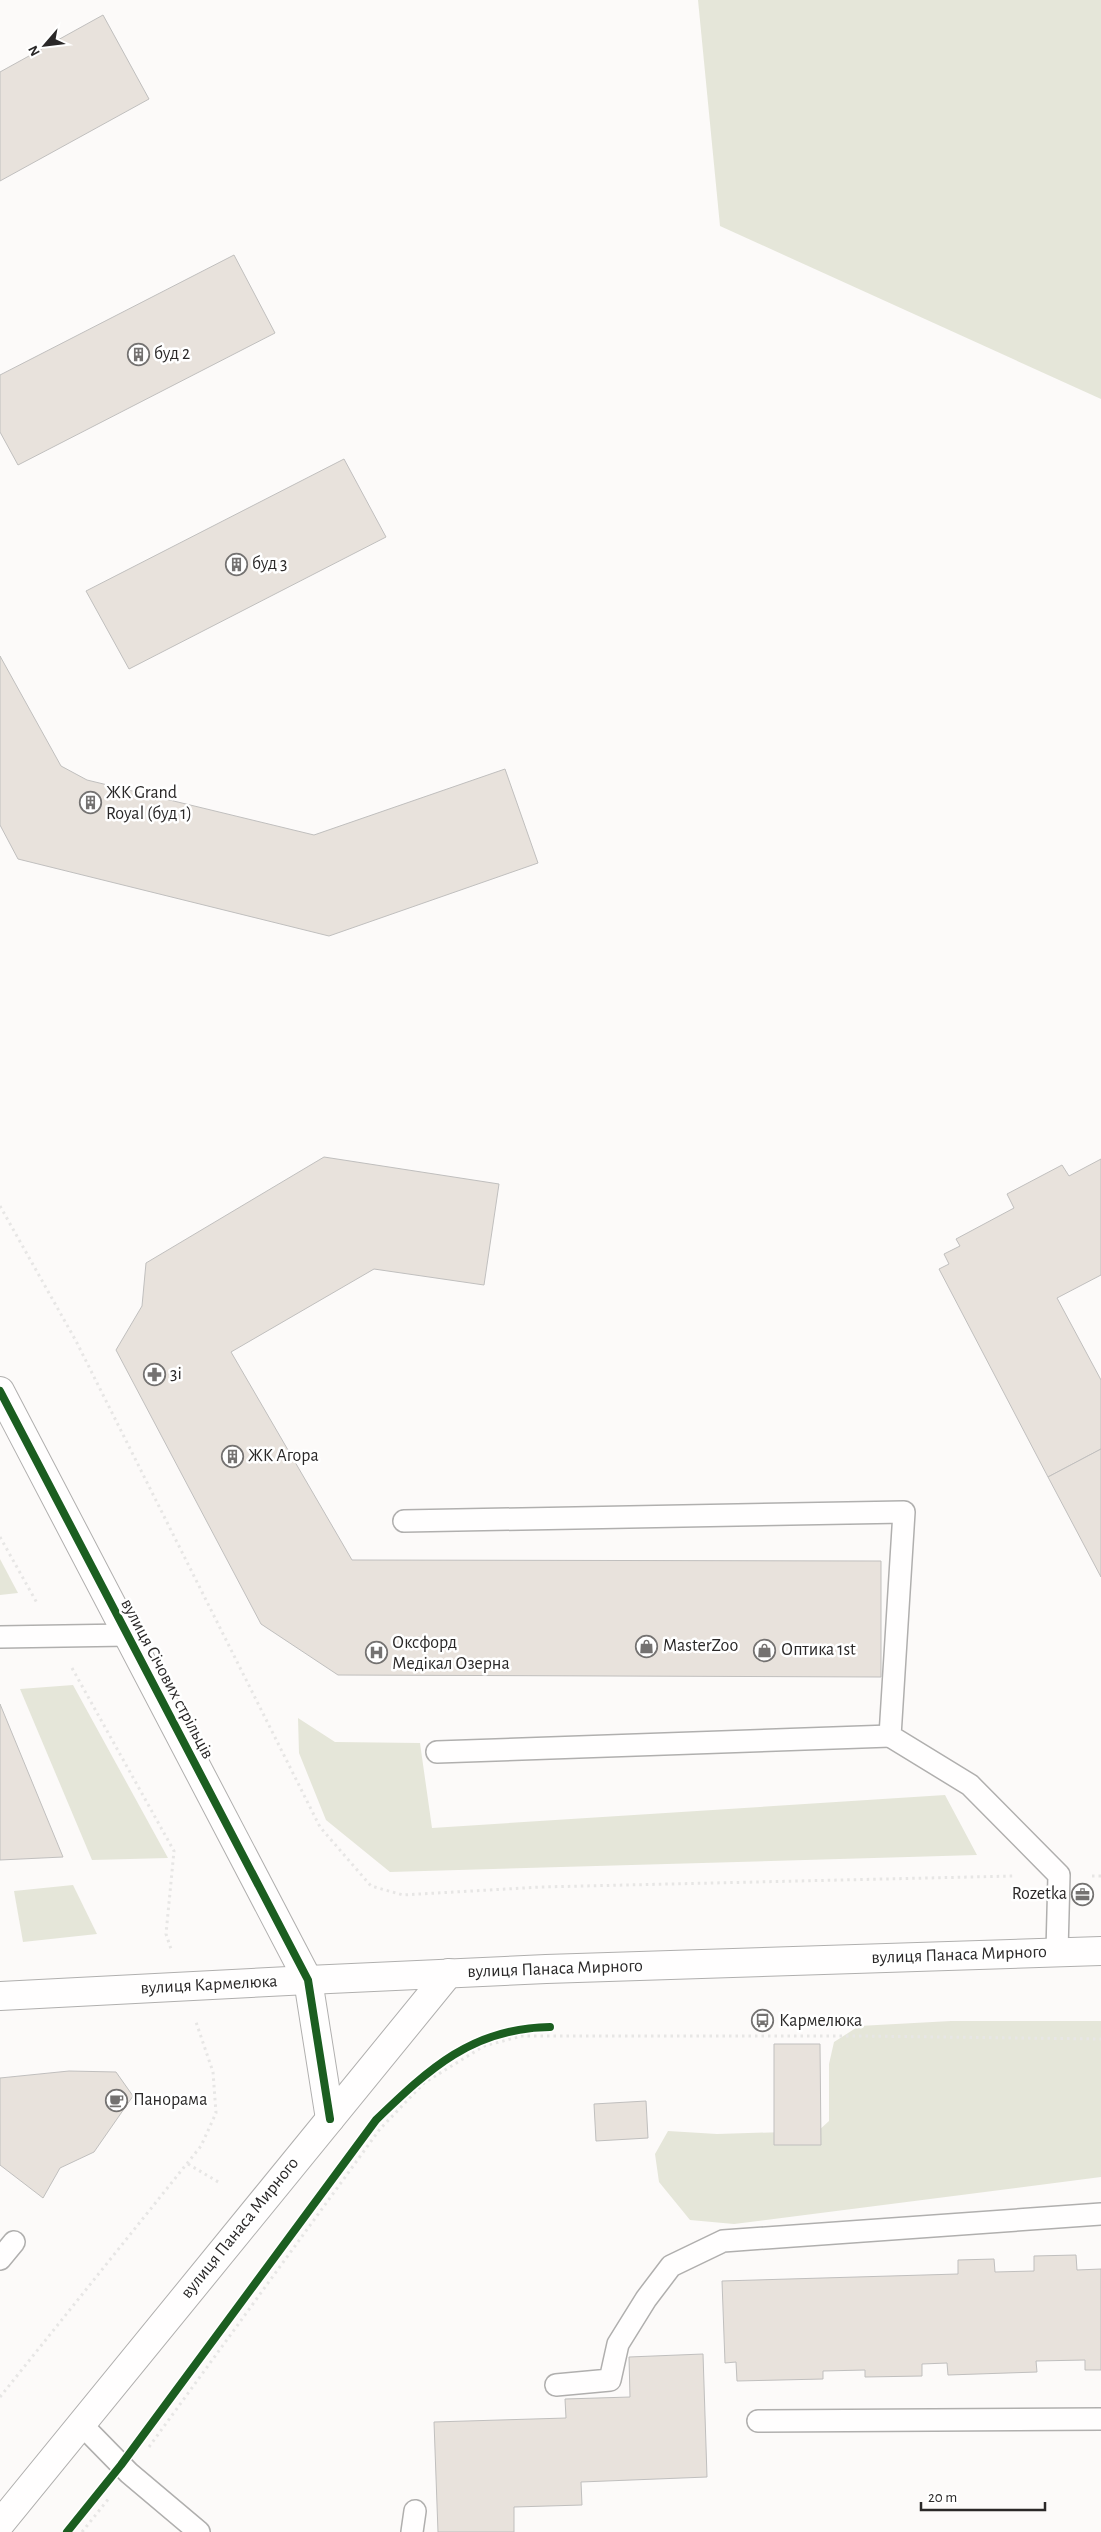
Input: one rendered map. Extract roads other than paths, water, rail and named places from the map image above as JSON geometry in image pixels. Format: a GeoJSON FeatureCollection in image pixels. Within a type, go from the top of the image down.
{"type":"FeatureCollection","features":[{"type":"Feature","properties":{"kind":"main road","name":"вулиця Січових стрільців"},"geometry":{"type":"LineString","coordinates":[[0,1391],[308,1980],[330,2119]]}},
{"type":"Feature","properties":{"kind":"main road","name":"вулиця Панаса Мирного"},"geometry":{"type":"LineString","coordinates":[[0,2524],[449,1974],[1101,1950]]}},
{"type":"Feature","properties":{"kind":"main road","name":"вулиця Кармелюка"},"geometry":{"type":"LineString","coordinates":[[0,1996],[449,1974]]}},
{"type":"Feature","properties":{"kind":"lane"},"geometry":{"type":"LineString","coordinates":[[404,1521],[904,1512],[890,1736]]}},
{"type":"Feature","properties":{"kind":"lane"},"geometry":{"type":"LineString","coordinates":[[0,1637],[54,1634],[128,1635]]}},
{"type":"Feature","properties":{"kind":"lane"},"geometry":{"type":"LineString","coordinates":[[436,1752],[890,1736],[970,1785],[1059,1875],[1057,1951]]}},
{"type":"Feature","properties":{"kind":"lane"},"geometry":{"type":"LineString","coordinates":[[556,2385],[610,2380],[618,2344],[646,2299],[671,2266],[723,2241],[1101,2214]]}},
{"type":"Feature","properties":{"kind":"lane"},"geometry":{"type":"LineString","coordinates":[[0,2259],[14,2242]]}},
{"type":"Feature","properties":{"kind":"lane"},"geometry":{"type":"LineString","coordinates":[[758,2421],[1101,2419]]}},
{"type":"Feature","properties":{"kind":"lane"},"geometry":{"type":"LineString","coordinates":[[82,2424],[129,2473],[198,2532]]}},
{"type":"Feature","properties":{"kind":"lane"},"geometry":{"type":"LineString","coordinates":[[412,2532],[415,2511]]}},
{"type":"Feature","properties":{"kind":"place","name":"буд 2"},"geometry":{"type":"Point","coordinates":[138,354]}},
{"type":"Feature","properties":{"kind":"place","name":"буд 3"},"geometry":{"type":"Point","coordinates":[236,564]}},
{"type":"Feature","properties":{"kind":"place","name":"ЖК Grand Royal (буд 1)"},"geometry":{"type":"Point","coordinates":[90,803]}},
{"type":"Feature","properties":{"kind":"place","name":"3і"},"geometry":{"type":"Point","coordinates":[154,1374]}},
{"type":"Feature","properties":{"kind":"place","name":"ЖК Агора"},"geometry":{"type":"Point","coordinates":[232,1456]}},
{"type":"Feature","properties":{"kind":"place","name":"MasterZoo"},"geometry":{"type":"Point","coordinates":[647,1646]}},
{"type":"Feature","properties":{"kind":"place","name":"Оптика 1st"},"geometry":{"type":"Point","coordinates":[765,1650]}},
{"type":"Feature","properties":{"kind":"place","name":"Оксфорд Медікал Озерна"},"geometry":{"type":"Point","coordinates":[376,1653]}},
{"type":"Feature","properties":{"kind":"place","name":"Rozetka"},"geometry":{"type":"Point","coordinates":[1083,1894]}},
{"type":"Feature","properties":{"kind":"place","name":"Кармелюка"},"geometry":{"type":"Point","coordinates":[763,2021]}},
{"type":"Feature","properties":{"kind":"place","name":"Панорама"},"geometry":{"type":"Point","coordinates":[117,2100]}}]}
